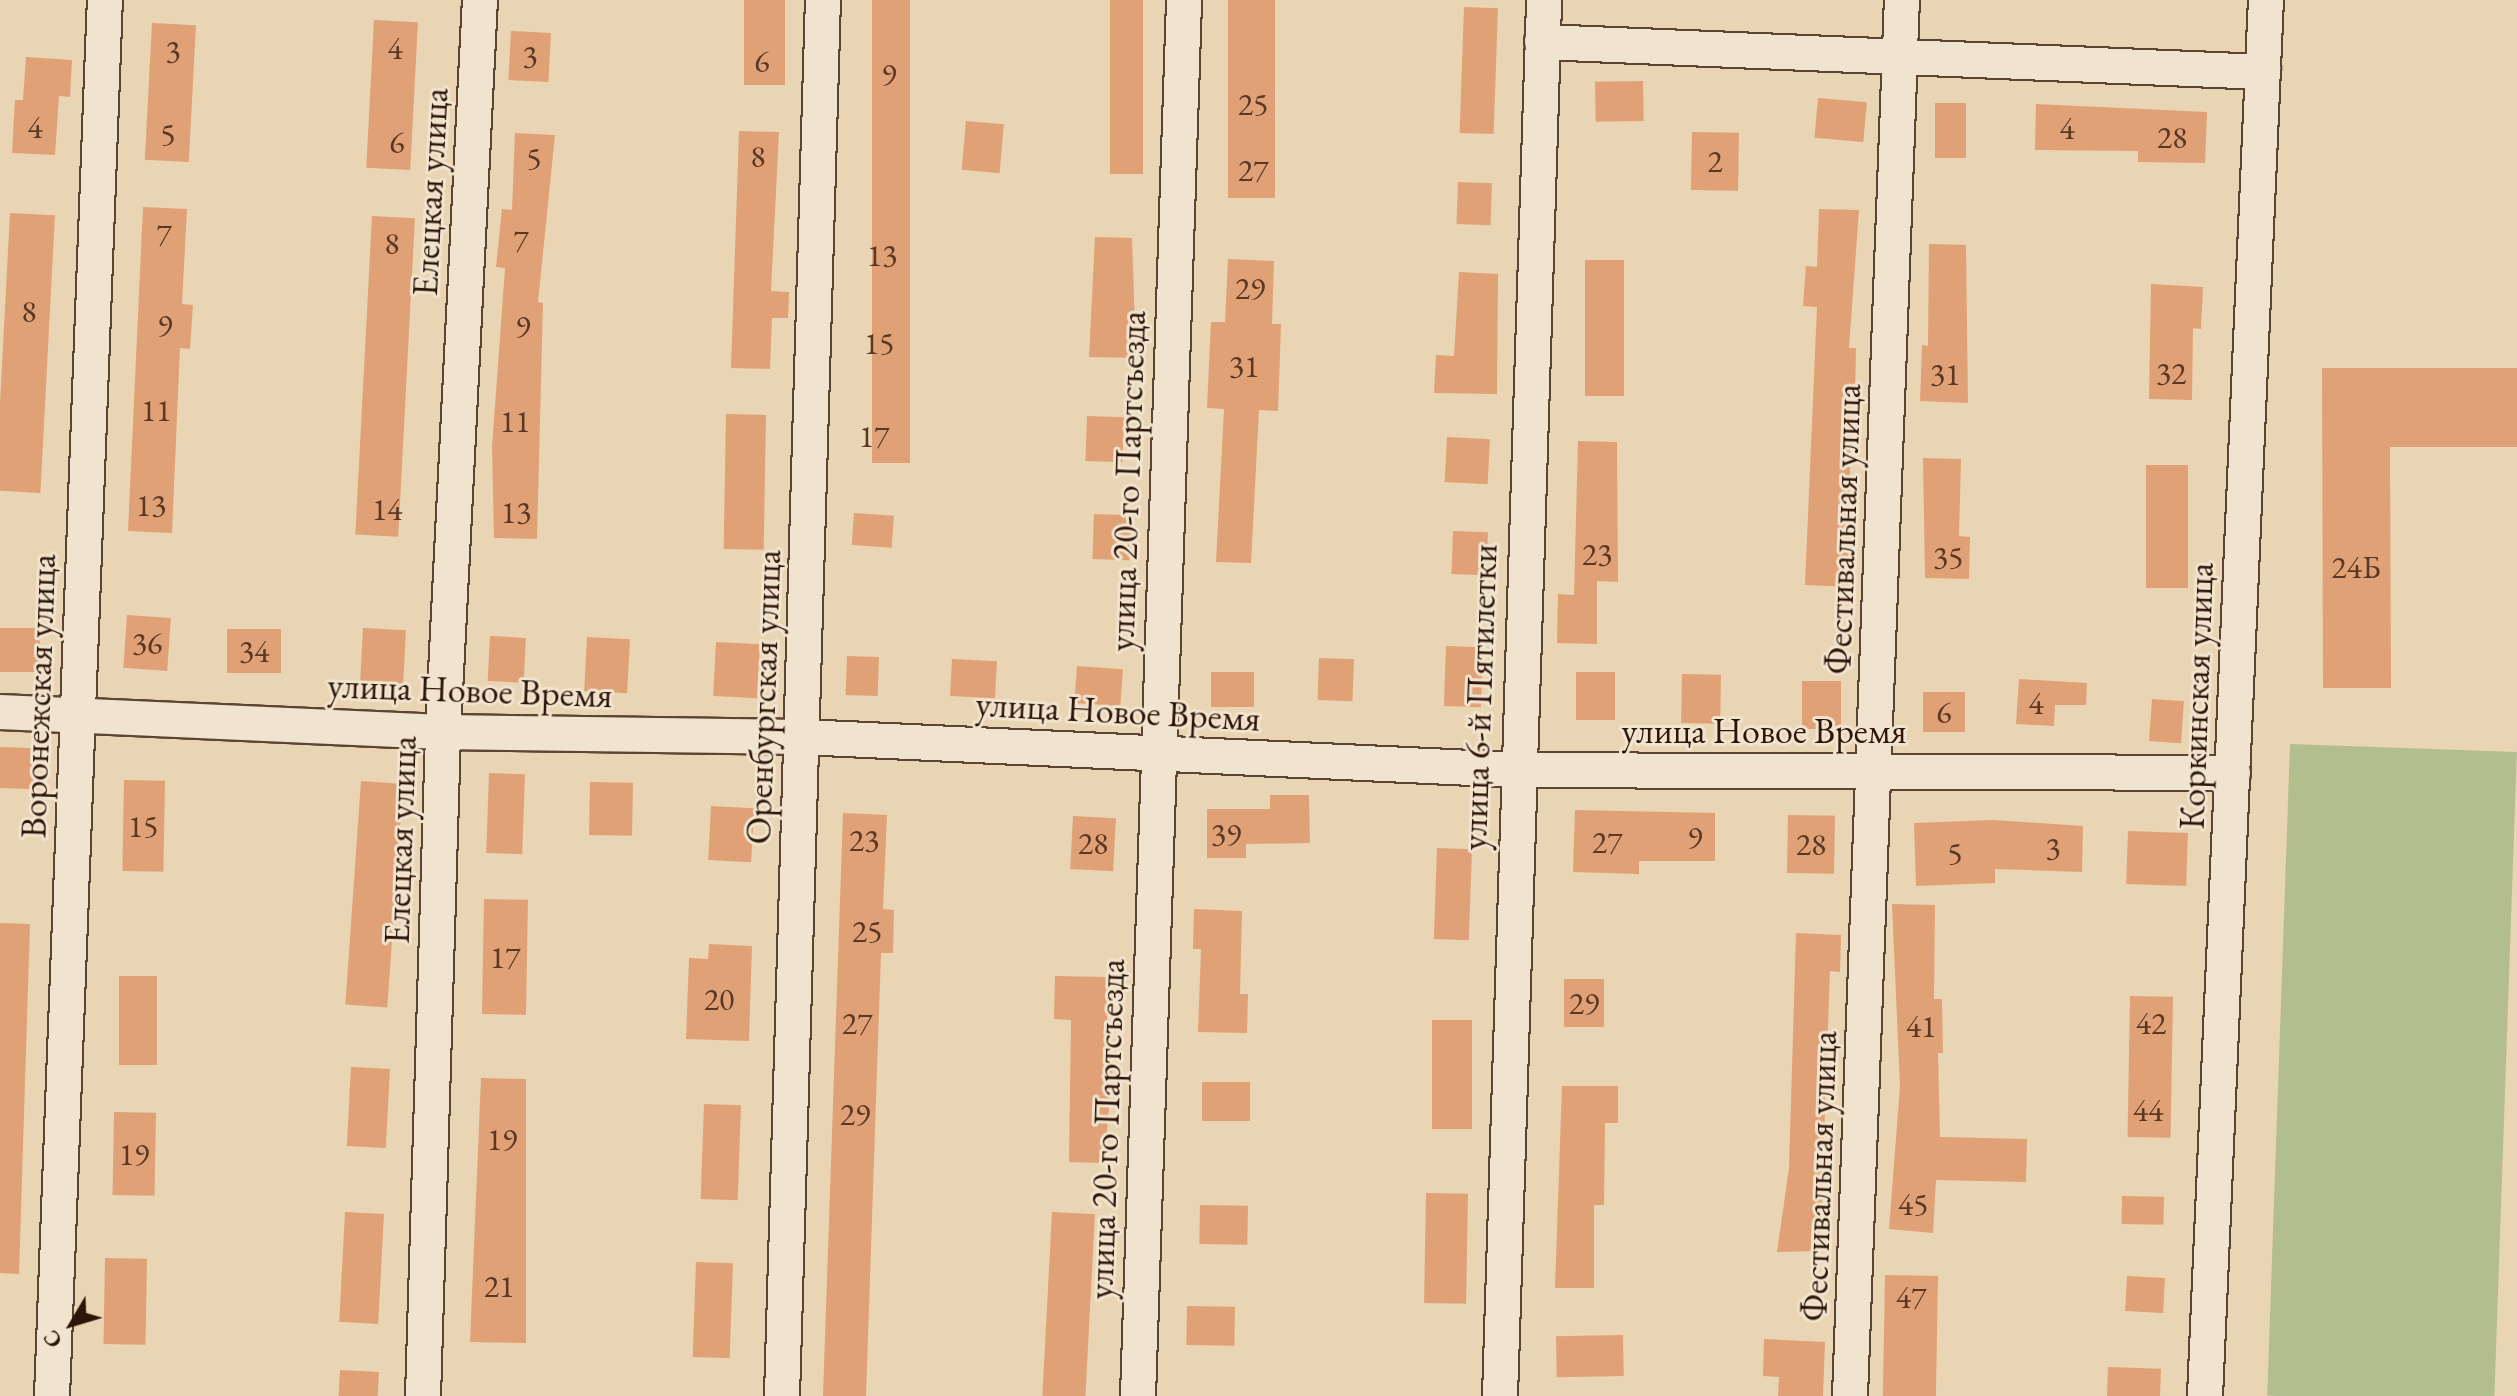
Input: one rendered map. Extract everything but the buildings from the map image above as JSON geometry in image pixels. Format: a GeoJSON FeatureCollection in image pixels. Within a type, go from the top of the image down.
{"type":"FeatureCollection","features":[{"type":"Feature","properties":{"kind":"street","name":"Воронежская улица"},"geometry":{"type":"LineString","coordinates":[[52,1396],[105,0]]}},
{"type":"Feature","properties":{"kind":"street","name":"Елецкая улица"},"geometry":{"type":"LineString","coordinates":[[423,1396],[443,732],[480,0]]}},
{"type":"Feature","properties":{"kind":"street","name":"Оренбургская улица"},"geometry":{"type":"LineString","coordinates":[[782,1396],[823,0]]}},
{"type":"Feature","properties":{"kind":"street","name":"улица 20-го Партсъезда"},"geometry":{"type":"LineString","coordinates":[[1138,1396],[1184,0]]}},
{"type":"Feature","properties":{"kind":"street","name":"улица 6-й Пятилетки"},"geometry":{"type":"LineString","coordinates":[[1500,1396],[1516,770],[1544,0]]}},
{"type":"Feature","properties":{"kind":"street","name":"Фестивальная улица"},"geometry":{"type":"LineString","coordinates":[[1850,1396],[1902,0]]}},
{"type":"Feature","properties":{"kind":"street","name":"Коркинская улица"},"geometry":{"type":"LineString","coordinates":[[2205,1396],[2266,0]]}},
{"type":"Feature","properties":{"kind":"street"},"geometry":{"type":"LineString","coordinates":[[1542,42],[2263,72]]}},
{"type":"Feature","properties":{"kind":"street","name":"улица Новое Время"},"geometry":{"type":"LineString","coordinates":[[0,712],[443,732],[802,737],[1516,770],[2233,773]]}},
{"type":"Feature","properties":{"kind":"green space"},"geometry":{"type":"Polygon","coordinates":[[[2290,744],[2517,752],[2494,1396],[2267,1396],[2290,744]]]}}]}
